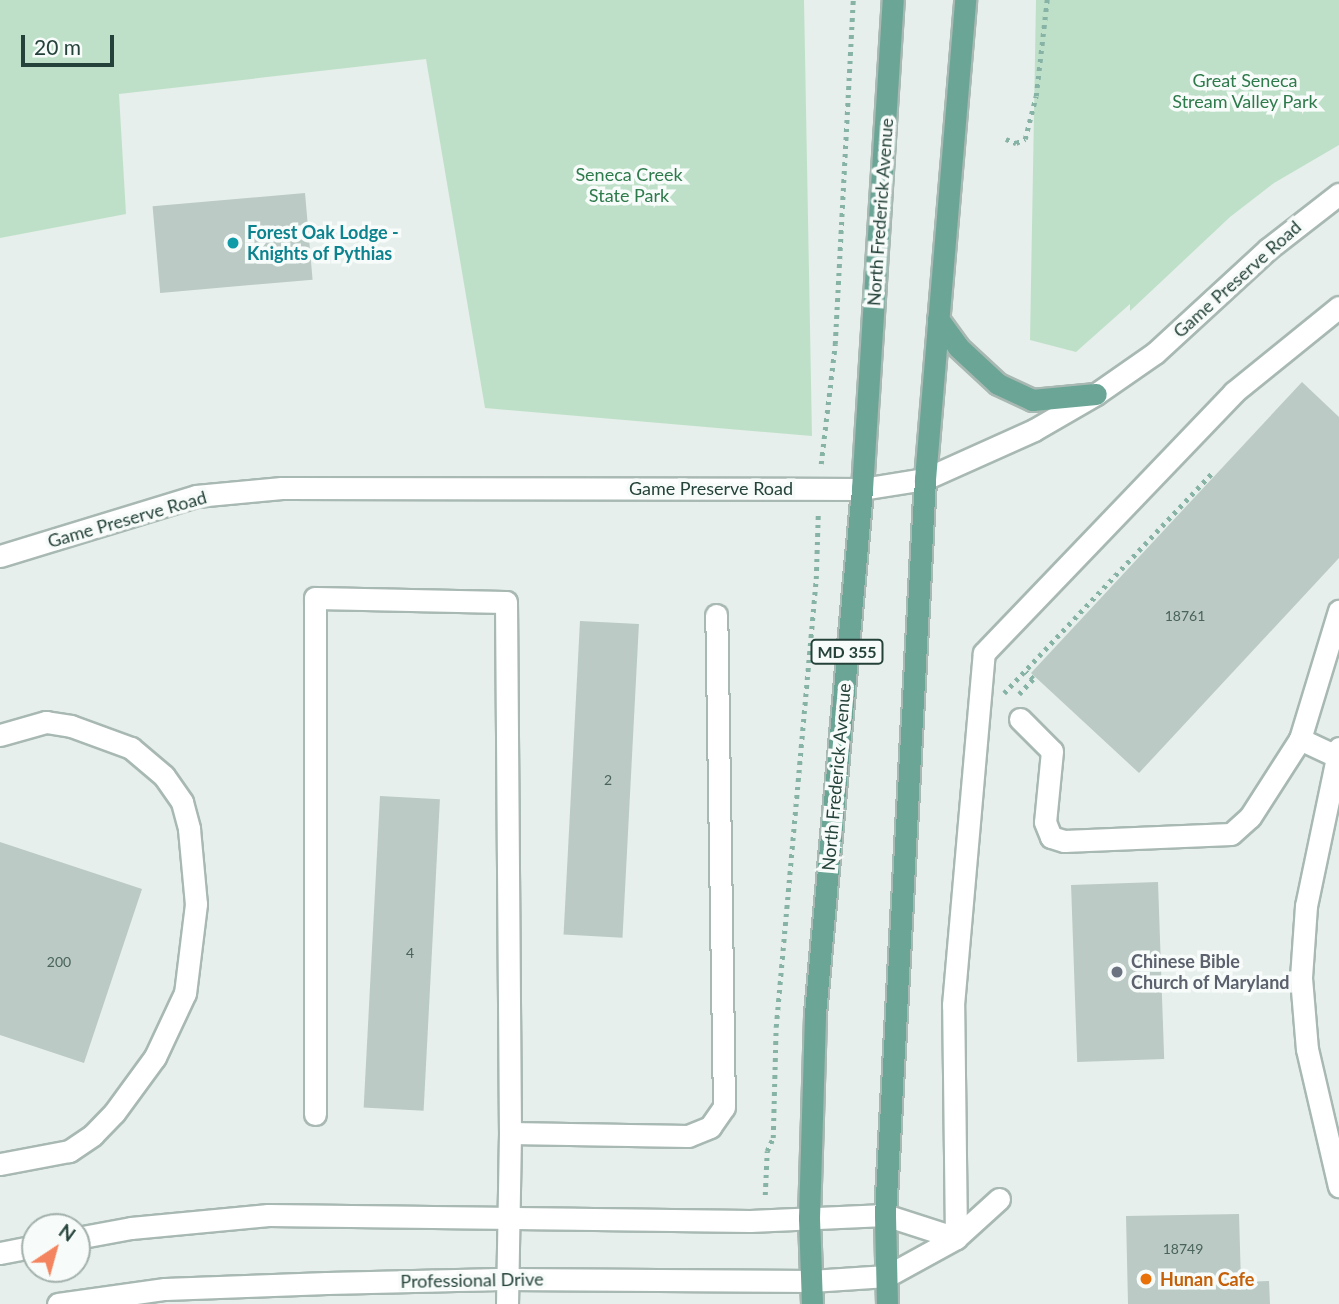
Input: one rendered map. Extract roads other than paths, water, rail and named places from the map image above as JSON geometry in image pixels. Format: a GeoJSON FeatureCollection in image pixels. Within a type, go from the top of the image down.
{"type":"FeatureCollection","features":[{"type":"Feature","properties":{"kind":"main road","name":"North Frederick Avenue"},"geometry":{"type":"LineString","coordinates":[[812,1304],[809,1218],[815,1014],[862,489],[893,0]]}},
{"type":"Feature","properties":{"kind":"main road"},"geometry":{"type":"LineString","coordinates":[[887,1304],[885,1215],[925,479],[965,0]]}},
{"type":"Feature","properties":{"kind":"main road"},"geometry":{"type":"LineString","coordinates":[[938,319],[958,347],[998,384],[1031,400],[1096,394]]}},
{"type":"Feature","properties":{"kind":"street","name":"Game Preserve Road"},"geometry":{"type":"LineString","coordinates":[[0,556],[196,496],[282,488],[862,489],[925,479],[985,454],[1096,394],[1155,353],[1268,249],[1339,194]]}},
{"type":"Feature","properties":{"kind":"street"},"geometry":{"type":"LineString","coordinates":[[956,1238],[953,1005],[984,653],[1234,392],[1339,307]]}},
{"type":"Feature","properties":{"kind":"street"},"geometry":{"type":"LineString","coordinates":[[315,1114],[315,598],[506,603],[510,1133],[507,1304]]}},
{"type":"Feature","properties":{"kind":"street"},"geometry":{"type":"LineString","coordinates":[[1018,708],[1052,751],[1045,822],[1051,837],[1064,841],[1231,834],[1250,817],[1300,739],[1339,611]]}},
{"type":"Feature","properties":{"kind":"street"},"geometry":{"type":"LineString","coordinates":[[510,1133],[688,1136],[710,1127],[724,1107],[716,615]]}},
{"type":"Feature","properties":{"kind":"street"},"geometry":{"type":"LineString","coordinates":[[0,735],[46,722],[71,726],[131,748],[164,776],[182,802],[189,830],[196,904],[185,993],[156,1057],[114,1113],[93,1135],[69,1151],[0,1164]]}},
{"type":"Feature","properties":{"kind":"street"},"geometry":{"type":"LineString","coordinates":[[1300,739],[1338,752],[1306,905],[1301,978],[1307,1049],[1339,1186]]}},
{"type":"Feature","properties":{"kind":"street"},"geometry":{"type":"LineString","coordinates":[[887,1276],[956,1238],[999,1199]]}},
{"type":"Feature","properties":{"kind":"street"},"geometry":{"type":"LineString","coordinates":[[91,1235],[131,1228],[268,1215],[765,1220],[885,1215],[956,1238]]}},
{"type":"Feature","properties":{"kind":"street"},"geometry":{"type":"LineString","coordinates":[[0,1253],[21,1249]]}},
{"type":"Feature","properties":{"kind":"street","name":"Professional Drive"},"geometry":{"type":"LineString","coordinates":[[58,1304],[165,1289],[507,1279],[811,1281],[887,1276]]}},
{"type":"Feature","properties":{"kind":"place","name":"Forest Oak Lodge - Knights of Pythias"},"geometry":{"type":"Point","coordinates":[233,243]}},
{"type":"Feature","properties":{"kind":"place","name":"Chinese Bible Church of Maryland"},"geometry":{"type":"Point","coordinates":[1117,972]}},
{"type":"Feature","properties":{"kind":"place","name":"Hunan Cafe"},"geometry":{"type":"Point","coordinates":[1146,1279]}},
{"type":"Feature","properties":{"kind":"park label","name":"Great Seneca Stream Valley Park"},"geometry":{"type":"Point","coordinates":[1245,91]}},
{"type":"Feature","properties":{"kind":"park label","name":"Seneca Creek State Park"},"geometry":{"type":"Point","coordinates":[629,185]}}]}
